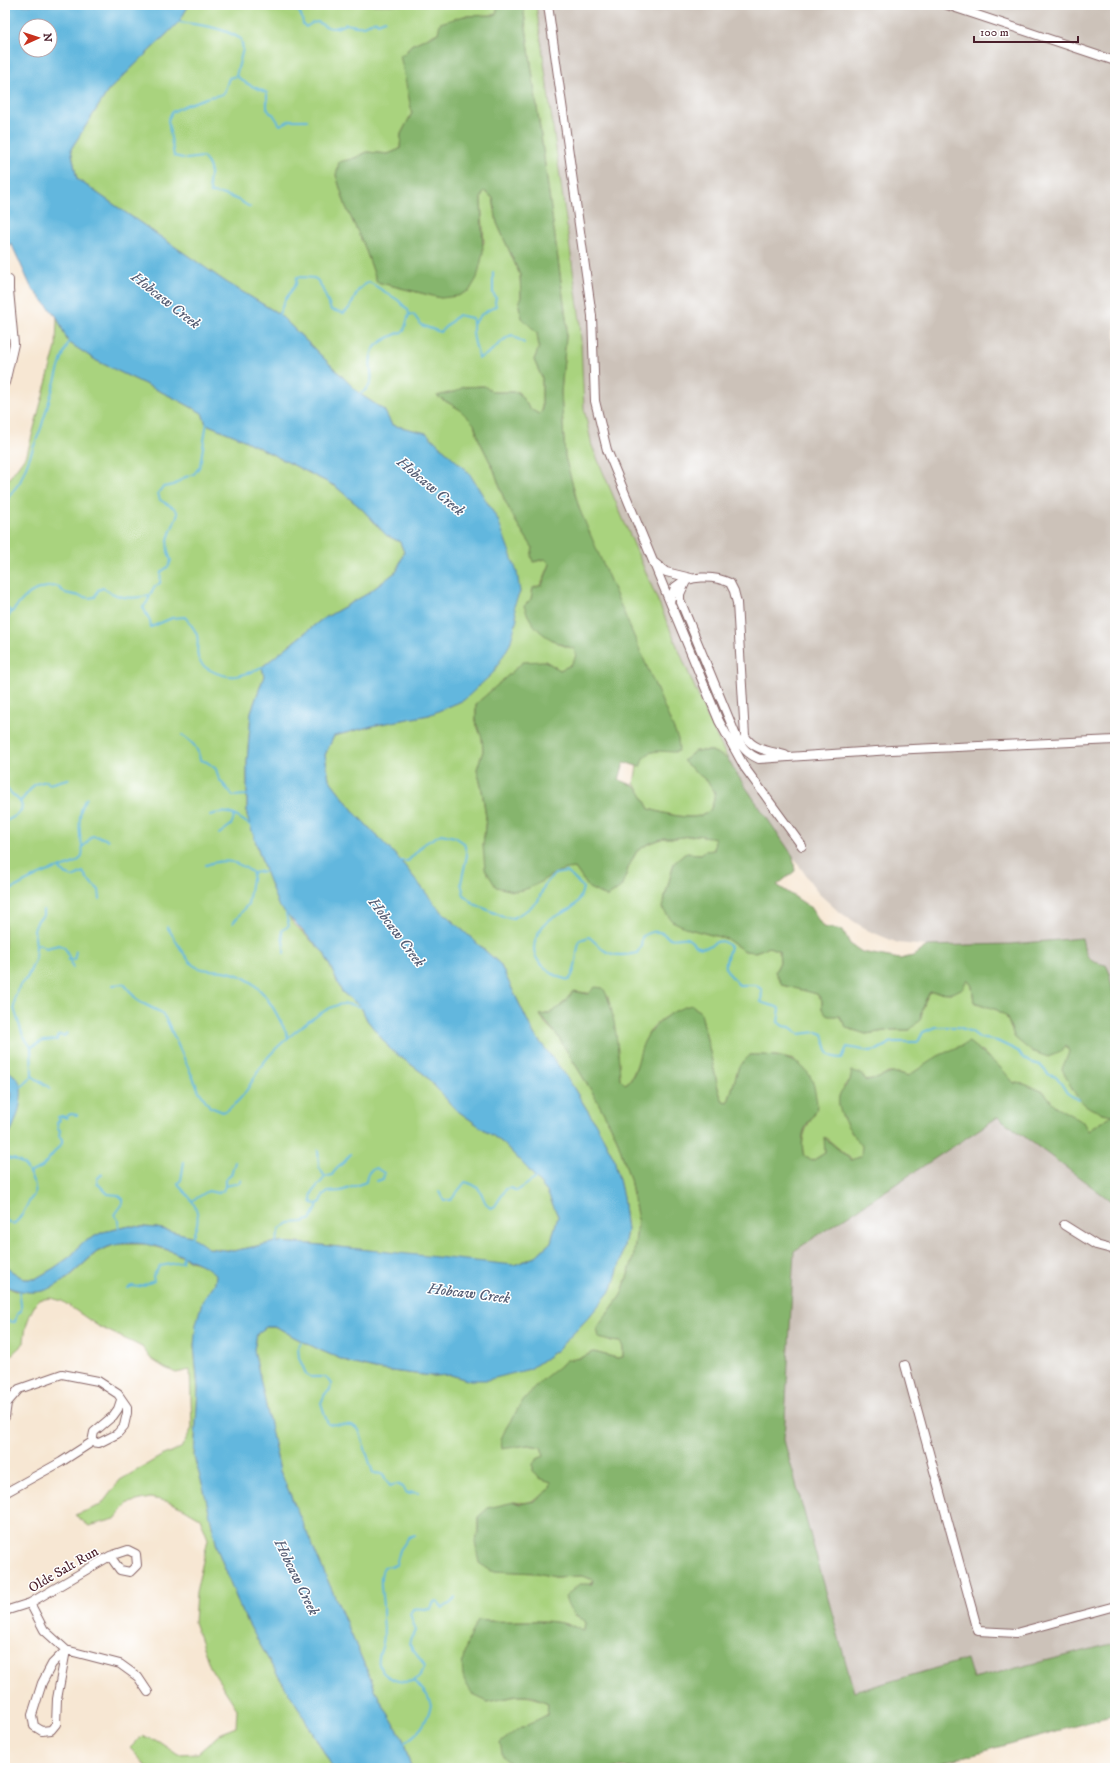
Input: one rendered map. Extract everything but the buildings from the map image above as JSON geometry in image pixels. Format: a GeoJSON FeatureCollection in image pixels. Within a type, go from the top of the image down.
{"type":"FeatureCollection","features":[{"type":"Feature","properties":{"kind":"street"},"geometry":{"type":"LineString","coordinates":[[548,5],[592,324],[595,401],[607,450],[719,722],[745,768],[802,846]]}},
{"type":"Feature","properties":{"kind":"street"},"geometry":{"type":"LineString","coordinates":[[947,5],[1115,61]]}},
{"type":"Feature","properties":{"kind":"street"},"geometry":{"type":"LineString","coordinates":[[5,382],[14,344],[8,290],[9,280]]}},
{"type":"Feature","properties":{"kind":"street"},"geometry":{"type":"LineString","coordinates":[[653,561],[666,572],[697,579]]}},
{"type":"Feature","properties":{"kind":"street"},"geometry":{"type":"LineString","coordinates":[[670,603],[675,587],[687,579],[718,578],[730,583],[737,603],[745,736],[749,743],[762,749],[790,756]]}},
{"type":"Feature","properties":{"kind":"street"},"geometry":{"type":"LineString","coordinates":[[687,579],[680,594],[680,600],[734,731],[743,748],[749,754],[759,759],[891,750],[1115,740]]}},
{"type":"Feature","properties":{"kind":"street"},"geometry":{"type":"LineString","coordinates":[[1064,1225],[1096,1245],[1115,1250]]}},
{"type":"Feature","properties":{"kind":"street"},"geometry":{"type":"LineString","coordinates":[[905,1365],[978,1632],[1016,1632],[1115,1606]]}},
{"type":"Feature","properties":{"kind":"street"},"geometry":{"type":"LineString","coordinates":[[5,1417],[7,1403],[19,1390],[62,1374],[98,1381],[118,1394],[127,1407],[124,1426],[110,1439],[92,1442],[61,1462],[5,1493]]}},
{"type":"Feature","properties":{"kind":"street"},"geometry":{"type":"LineString","coordinates":[[92,1442],[94,1432],[118,1409],[121,1400]]}},
{"type":"Feature","properties":{"kind":"street","name":"Olde Salt Run"},"geometry":{"type":"LineString","coordinates":[[5,1611],[30,1603],[110,1556]]}},
{"type":"Feature","properties":{"kind":"street"},"geometry":{"type":"LineString","coordinates":[[30,1603],[44,1630],[66,1650],[120,1664],[138,1677],[148,1692]]}},
{"type":"Feature","properties":{"kind":"street"},"geometry":{"type":"LineString","coordinates":[[66,1650],[57,1699],[56,1724],[52,1730],[42,1731],[34,1726],[32,1715],[42,1683],[52,1664],[66,1650]]}},
{"type":"Feature","properties":{"kind":"shaded area"},"geometry":{"type":"Polygon","coordinates":[[[536,5],[1115,5],[1115,1004],[1109,971],[1106,965],[1091,961],[1086,955],[1082,938],[1011,944],[927,946],[898,943],[867,930],[838,911],[818,893],[734,770],[709,721],[592,446],[584,408],[580,320],[536,5]]]}},
{"type":"Feature","properties":{"kind":"shaded area"},"geometry":{"type":"Polygon","coordinates":[[[998,1117],[1115,1204],[1115,1643],[973,1679],[967,1659],[854,1692],[784,1440],[794,1251],[998,1117]]]}},
{"type":"Feature","properties":{"kind":"green space"},"geometry":{"type":"Polygon","coordinates":[[[189,5],[498,5],[496,15],[464,16],[438,33],[411,45],[405,54],[412,113],[401,134],[400,149],[388,154],[367,152],[348,161],[336,175],[346,207],[364,245],[377,282],[441,298],[484,243],[481,199],[484,191],[493,198],[497,223],[520,275],[521,296],[519,306],[522,318],[537,333],[539,347],[534,360],[542,378],[542,411],[539,414],[530,409],[518,392],[492,392],[484,386],[463,387],[457,391],[437,396],[459,409],[474,424],[479,440],[494,470],[504,499],[516,522],[533,548],[534,562],[545,559],[550,564],[541,585],[533,588],[531,599],[524,606],[559,644],[574,649],[576,656],[571,665],[560,670],[545,661],[499,684],[476,704],[476,723],[482,738],[483,751],[477,769],[486,817],[483,846],[550,876],[564,868],[575,868],[589,888],[622,886],[629,866],[637,851],[648,844],[664,838],[697,835],[716,838],[714,850],[701,854],[686,853],[674,863],[662,908],[689,929],[727,939],[744,951],[755,952],[769,947],[779,951],[780,962],[775,972],[803,990],[817,994],[822,1000],[822,1009],[839,1016],[847,1028],[866,1034],[892,1030],[910,1030],[920,1020],[925,1001],[930,992],[953,993],[967,979],[972,986],[974,1002],[997,1010],[1006,1016],[1015,1038],[1066,1044],[1091,1108],[1102,1113],[1113,1114],[1088,1131],[1055,1106],[1044,1092],[1024,1084],[1014,1083],[982,1051],[923,1067],[908,1076],[900,1073],[888,1073],[877,1080],[849,1081],[844,1086],[850,1131],[863,1146],[861,1156],[852,1160],[825,1137],[825,1153],[812,1161],[804,1156],[803,1143],[805,1131],[817,1109],[794,1060],[777,1056],[750,1055],[739,1066],[729,1099],[727,1102],[723,1101],[719,1092],[701,1013],[692,1005],[663,1018],[654,1026],[644,1044],[633,1075],[625,1084],[620,1079],[614,1028],[608,996],[573,991],[567,1000],[555,1010],[550,1013],[540,1015],[546,1024],[557,1035],[594,1095],[616,1136],[630,1179],[638,1220],[633,1260],[621,1295],[597,1328],[609,1341],[621,1342],[623,1357],[617,1358],[594,1352],[580,1358],[567,1360],[502,1448],[528,1445],[541,1447],[544,1456],[537,1459],[539,1478],[551,1482],[550,1489],[542,1496],[529,1502],[514,1502],[478,1517],[478,1533],[475,1542],[515,1572],[537,1573],[554,1577],[582,1576],[593,1580],[575,1615],[585,1621],[584,1632],[570,1625],[549,1621],[478,1620],[488,1702],[505,1698],[525,1696],[548,1703],[547,1715],[534,1722],[503,1757],[515,1768],[411,1768],[403,1739],[379,1698],[280,1471],[254,1350],[257,1334],[266,1327],[277,1327],[322,1351],[350,1363],[375,1369],[432,1376],[451,1375],[467,1380],[530,1369],[557,1350],[588,1318],[612,1288],[621,1260],[627,1231],[623,1197],[614,1158],[597,1126],[567,1077],[534,1034],[500,964],[437,907],[401,861],[355,813],[329,779],[325,755],[334,736],[376,725],[429,715],[464,700],[517,619],[513,606],[520,592],[498,520],[469,473],[426,433],[392,425],[384,410],[360,394],[279,314],[226,282],[77,179],[71,149],[108,91],[179,22],[189,5]]]}},
{"type":"Feature","properties":{"kind":"green space"},"geometry":{"type":"Polygon","coordinates":[[[498,5],[523,5],[567,325],[561,393],[565,457],[579,508],[678,739],[679,749],[677,752],[659,751],[650,753],[643,760],[640,767],[624,762],[619,780],[636,787],[641,793],[649,809],[679,816],[695,817],[710,810],[715,792],[708,782],[683,761],[695,751],[712,751],[728,759],[793,856],[795,871],[777,885],[810,907],[823,927],[843,930],[850,944],[862,952],[900,959],[913,956],[927,946],[1011,944],[1082,938],[1088,957],[1094,962],[1106,965],[1109,971],[1115,1004],[1115,1204],[998,1117],[794,1251],[784,1440],[854,1692],[967,1659],[973,1679],[1115,1643],[1115,1715],[922,1768],[515,1768],[503,1757],[500,1743],[518,1729],[547,1715],[548,1703],[532,1696],[516,1696],[488,1702],[473,1695],[464,1678],[462,1668],[464,1654],[471,1632],[478,1620],[549,1621],[570,1625],[584,1631],[585,1621],[572,1611],[568,1606],[565,1597],[579,1584],[592,1584],[593,1580],[582,1576],[554,1577],[537,1573],[491,1571],[479,1563],[475,1542],[478,1533],[478,1517],[488,1508],[514,1502],[520,1504],[535,1501],[550,1489],[551,1482],[539,1478],[533,1471],[533,1464],[537,1459],[544,1456],[541,1447],[528,1445],[502,1449],[501,1439],[524,1399],[542,1380],[567,1360],[580,1358],[594,1352],[617,1358],[623,1357],[621,1342],[599,1338],[597,1328],[621,1295],[633,1260],[638,1220],[630,1179],[616,1136],[594,1095],[557,1035],[540,1015],[550,1013],[555,1010],[567,1000],[573,991],[588,994],[595,987],[603,988],[611,1007],[617,1045],[620,1079],[625,1084],[635,1072],[642,1047],[652,1029],[670,1014],[692,1005],[701,1013],[719,1092],[723,1101],[727,1102],[729,1099],[739,1066],[750,1055],[781,1057],[800,1065],[807,1072],[812,1081],[816,1096],[817,1108],[807,1124],[802,1145],[804,1156],[812,1161],[825,1153],[824,1137],[851,1160],[861,1156],[862,1146],[842,1116],[839,1103],[839,1096],[850,1080],[852,1071],[861,1073],[866,1081],[896,1073],[908,1076],[938,1056],[969,1042],[1001,1068],[1014,1083],[1024,1084],[1044,1092],[1055,1106],[1083,1122],[1088,1131],[1112,1115],[1092,1109],[1085,1105],[1075,1094],[1062,1069],[1069,1052],[1066,1045],[1061,1052],[1048,1057],[1031,1051],[1015,1038],[1006,1016],[997,1010],[974,1002],[972,986],[967,979],[963,988],[953,993],[930,992],[925,1001],[920,1020],[910,1030],[892,1030],[866,1034],[847,1028],[839,1016],[828,1016],[822,1009],[822,1000],[817,994],[782,985],[775,972],[780,962],[779,951],[769,947],[755,952],[744,951],[727,939],[689,929],[672,921],[662,908],[674,863],[686,853],[701,854],[705,851],[714,850],[715,838],[697,835],[664,838],[648,844],[637,851],[629,866],[622,886],[607,897],[589,888],[575,868],[559,872],[538,884],[523,890],[515,891],[496,887],[485,869],[483,846],[486,817],[477,769],[483,751],[482,738],[476,723],[476,704],[523,662],[545,661],[560,670],[571,665],[576,656],[574,649],[557,642],[537,629],[528,615],[524,606],[531,599],[533,588],[542,585],[550,564],[545,559],[533,562],[531,556],[533,548],[516,522],[504,499],[494,470],[479,440],[474,424],[459,409],[437,396],[457,391],[463,387],[484,386],[493,392],[518,392],[530,409],[539,414],[542,411],[542,378],[534,360],[539,347],[537,333],[522,318],[519,306],[521,296],[520,275],[497,223],[493,198],[484,191],[481,199],[483,253],[477,278],[470,290],[458,296],[441,298],[377,282],[364,245],[346,207],[336,175],[339,162],[355,158],[367,152],[388,154],[400,149],[401,134],[412,113],[400,55],[405,54],[411,45],[438,33],[440,23],[464,16],[496,15],[498,5]]]}},
{"type":"Feature","properties":{"kind":"green space"},"geometry":{"type":"Polygon","coordinates":[[[523,5],[536,5],[580,320],[584,408],[592,446],[709,721],[728,759],[712,751],[695,751],[683,761],[708,782],[715,792],[710,810],[695,817],[679,816],[649,809],[639,790],[634,784],[637,766],[640,766],[643,757],[649,752],[565,457],[561,393],[567,325],[523,5]]]}},
{"type":"Feature","properties":{"kind":"green space"},"geometry":{"type":"Polygon","coordinates":[[[57,317],[68,342],[97,361],[202,413],[206,424],[238,437],[335,486],[362,509],[386,535],[400,542],[404,552],[397,571],[367,594],[321,620],[262,667],[264,676],[251,712],[247,762],[247,816],[266,873],[292,922],[324,953],[342,992],[361,1007],[367,1020],[391,1050],[424,1074],[455,1109],[503,1143],[528,1169],[547,1192],[558,1216],[551,1242],[535,1257],[514,1265],[492,1264],[311,1244],[276,1242],[233,1251],[207,1248],[191,1236],[157,1228],[130,1226],[103,1232],[82,1243],[71,1256],[35,1279],[24,1279],[5,1267],[5,1141],[10,1133],[16,1077],[5,1069],[5,484],[27,454],[56,347],[57,317]]]}},
{"type":"Feature","properties":{"kind":"green space"},"geometry":{"type":"Polygon","coordinates":[[[5,1085],[10,1099],[9,1106],[5,1114],[5,1085]]]}},
{"type":"Feature","properties":{"kind":"green space"},"geometry":{"type":"Polygon","coordinates":[[[116,1244],[146,1244],[171,1251],[191,1261],[209,1267],[216,1275],[215,1283],[202,1302],[194,1345],[198,1389],[194,1457],[204,1490],[218,1551],[242,1612],[272,1666],[298,1707],[333,1768],[148,1768],[130,1748],[142,1736],[159,1741],[178,1754],[198,1753],[221,1733],[236,1727],[237,1709],[210,1667],[194,1622],[196,1592],[208,1539],[200,1518],[183,1508],[166,1501],[150,1498],[128,1503],[115,1519],[89,1526],[75,1515],[101,1505],[120,1480],[163,1455],[181,1448],[192,1428],[190,1370],[176,1373],[165,1368],[151,1359],[142,1347],[98,1326],[62,1301],[51,1298],[38,1300],[28,1320],[24,1343],[5,1361],[5,1286],[16,1291],[67,1279],[97,1252],[116,1244]]]}},
{"type":"Feature","properties":{"kind":"water","name":"Hobcaw Creek"},"geometry":{"type":"Polygon","coordinates":[[[5,5],[189,5],[179,22],[108,91],[71,149],[77,179],[226,282],[279,314],[360,394],[384,410],[392,425],[426,433],[469,473],[498,520],[517,572],[520,592],[514,606],[517,619],[510,644],[493,673],[464,700],[429,715],[376,725],[334,736],[325,755],[329,779],[355,813],[401,861],[437,907],[500,964],[534,1034],[567,1077],[597,1126],[614,1158],[623,1197],[627,1231],[621,1260],[612,1289],[588,1318],[557,1350],[530,1369],[487,1380],[467,1380],[451,1375],[432,1376],[375,1369],[350,1363],[322,1351],[277,1327],[266,1327],[257,1334],[254,1350],[280,1471],[379,1698],[403,1739],[411,1768],[333,1768],[298,1707],[272,1666],[242,1612],[218,1551],[204,1490],[194,1457],[198,1389],[194,1345],[196,1324],[202,1302],[215,1283],[216,1275],[204,1266],[172,1251],[151,1245],[128,1243],[107,1247],[97,1252],[63,1281],[46,1290],[28,1292],[5,1286],[5,1267],[24,1279],[35,1279],[71,1256],[82,1243],[103,1232],[130,1226],[157,1228],[191,1236],[208,1248],[233,1251],[276,1242],[311,1244],[514,1265],[535,1257],[551,1242],[558,1216],[547,1192],[528,1169],[503,1143],[455,1109],[424,1074],[391,1050],[367,1020],[361,1007],[342,992],[324,953],[278,905],[247,816],[247,762],[251,712],[264,676],[262,667],[321,620],[367,594],[397,571],[404,552],[400,542],[386,535],[362,509],[335,486],[238,437],[206,424],[202,413],[97,361],[68,342],[57,317],[31,287],[11,243],[7,249],[5,264],[5,218],[7,216],[5,196],[5,5]]]}},
{"type":"Feature","properties":{"kind":"water"},"geometry":{"type":"Polygon","coordinates":[[[5,1069],[19,1081],[21,1087],[21,1101],[18,1115],[5,1141],[5,1114],[11,1094],[5,1085],[5,1069]]]}},
{"type":"Feature","properties":{"kind":"waterway"},"geometry":{"type":"LineString","coordinates":[[280,5],[282,8],[299,11],[303,24],[306,27],[312,23],[318,22],[332,28],[346,24],[365,26],[374,21],[378,23],[385,20]]}},
{"type":"Feature","properties":{"kind":"waterway"},"geometry":{"type":"LineString","coordinates":[[179,22],[211,27],[234,35],[241,39],[243,49],[236,76],[229,78],[224,93],[186,105],[172,112],[168,120],[174,156],[187,159],[203,157],[210,168],[209,188],[211,193],[232,197],[250,207]]}},
{"type":"Feature","properties":{"kind":"waterway"},"geometry":{"type":"LineString","coordinates":[[236,76],[246,83],[267,93],[267,108],[280,125],[291,120],[307,120]]}},
{"type":"Feature","properties":{"kind":"waterway"},"geometry":{"type":"LineString","coordinates":[[474,323],[482,314],[496,306],[496,298],[493,293],[493,272]]}},
{"type":"Feature","properties":{"kind":"waterway"},"geometry":{"type":"LineString","coordinates":[[279,314],[285,300],[296,284],[297,277],[316,279],[323,289],[331,310],[344,313],[351,305],[359,290],[369,282],[398,300],[408,310],[409,314],[404,331],[382,341],[375,347],[370,363],[370,384],[367,389],[360,394]]}},
{"type":"Feature","properties":{"kind":"waterway"},"geometry":{"type":"LineString","coordinates":[[409,314],[414,315],[421,325],[440,332],[458,315],[472,318],[474,338],[479,358],[484,356],[503,340],[512,335],[524,343]]}},
{"type":"Feature","properties":{"kind":"waterway"},"geometry":{"type":"LineString","coordinates":[[5,507],[9,496],[20,482],[41,428],[62,358],[69,341]]}},
{"type":"Feature","properties":{"kind":"waterway"},"geometry":{"type":"LineString","coordinates":[[207,422],[200,466],[194,474],[183,478],[174,485],[163,487],[158,493],[160,500],[174,508],[178,513],[169,536],[167,547],[171,560],[169,566],[161,572],[160,583],[153,589],[148,601],[143,607],[150,621],[151,627],[172,618],[185,617],[197,635],[198,657],[204,666],[210,670],[224,675],[236,676],[249,673],[262,667]]}},
{"type":"Feature","properties":{"kind":"waterway"},"geometry":{"type":"LineString","coordinates":[[5,620],[26,596],[32,592],[47,587],[57,586],[65,593],[89,598],[95,597],[98,590],[103,588],[109,592],[125,597],[136,598],[148,596]]}},
{"type":"Feature","properties":{"kind":"waterway"},"geometry":{"type":"LineString","coordinates":[[5,607],[12,612]]}},
{"type":"Feature","properties":{"kind":"waterway"},"geometry":{"type":"LineString","coordinates":[[182,735],[194,745],[200,760],[207,762],[216,769],[219,779],[233,796],[247,795]]}},
{"type":"Feature","properties":{"kind":"waterway"},"geometry":{"type":"LineString","coordinates":[[5,777],[6,787],[22,805],[19,813],[5,822]]}},
{"type":"Feature","properties":{"kind":"waterway"},"geometry":{"type":"LineString","coordinates":[[20,802],[35,784],[47,781],[48,784],[69,779]]}},
{"type":"Feature","properties":{"kind":"waterway"},"geometry":{"type":"LineString","coordinates":[[5,893],[37,876],[77,862],[80,859],[83,853],[80,838],[80,815],[82,805],[87,798]]}},
{"type":"Feature","properties":{"kind":"waterway"},"geometry":{"type":"LineString","coordinates":[[210,815],[222,812],[227,813],[250,825]]}},
{"type":"Feature","properties":{"kind":"waterway"},"geometry":{"type":"LineString","coordinates":[[219,834],[231,825],[235,815]]}},
{"type":"Feature","properties":{"kind":"waterway"},"geometry":{"type":"LineString","coordinates":[[401,861],[408,861],[424,844],[441,834],[455,837],[464,843],[467,855],[461,883],[464,895],[474,904],[504,917],[513,918],[527,910],[538,901],[545,884],[555,874],[567,872],[583,887],[580,898],[571,909],[552,918],[542,927],[534,945],[534,951],[540,963],[556,976],[569,980],[574,971],[580,940],[589,937],[605,951],[618,955],[637,953],[641,946],[642,937],[654,932],[662,933],[672,939],[686,938],[697,946],[703,948],[721,941],[730,947],[726,960],[726,968],[739,985],[756,985],[762,990],[761,1002],[780,1009],[778,1022],[783,1026],[790,1027],[799,1034],[817,1032],[823,1034],[827,1051],[836,1058],[842,1058],[847,1047],[869,1051],[877,1050],[892,1042],[918,1042],[923,1032],[935,1027],[958,1027],[972,1032],[980,1038],[997,1041],[1018,1051],[1022,1057],[1030,1062],[1040,1065],[1049,1075],[1057,1077],[1067,1093],[1078,1100]]}},
{"type":"Feature","properties":{"kind":"waterway"},"geometry":{"type":"LineString","coordinates":[[82,845],[84,846],[92,836],[108,840]]}},
{"type":"Feature","properties":{"kind":"waterway"},"geometry":{"type":"LineString","coordinates":[[206,865],[225,861],[231,862],[236,863],[253,873]]}},
{"type":"Feature","properties":{"kind":"waterway"},"geometry":{"type":"LineString","coordinates":[[60,867],[61,871],[73,877],[83,872],[88,880],[99,890],[100,899]]}},
{"type":"Feature","properties":{"kind":"waterway"},"geometry":{"type":"LineString","coordinates":[[233,923],[248,904],[253,873],[265,871]]}},
{"type":"Feature","properties":{"kind":"waterway"},"geometry":{"type":"LineString","coordinates":[[21,1087],[32,1076],[31,1047],[23,1036],[14,1008],[15,997],[20,985],[27,978],[35,960],[36,945],[34,930],[38,920],[43,916],[43,910]]}},
{"type":"Feature","properties":{"kind":"waterway"},"geometry":{"type":"LineString","coordinates":[[284,953],[282,930],[289,926],[286,914]]}},
{"type":"Feature","properties":{"kind":"waterway"},"geometry":{"type":"LineString","coordinates":[[167,927],[186,957],[196,967],[236,974],[256,986],[271,1004],[288,1037]]}},
{"type":"Feature","properties":{"kind":"waterway"},"geometry":{"type":"LineString","coordinates":[[36,946],[39,944],[46,948],[59,945],[64,947],[73,968]]}},
{"type":"Feature","properties":{"kind":"waterway"},"geometry":{"type":"LineString","coordinates":[[68,960],[74,960],[76,951]]}},
{"type":"Feature","properties":{"kind":"waterway"},"geometry":{"type":"LineString","coordinates":[[113,985],[124,984],[138,1001],[162,1013],[199,1091],[210,1107],[223,1112],[237,1102],[247,1090],[260,1068],[271,1054],[301,1027],[324,1011],[335,1006],[349,1004],[361,1007]]}},
{"type":"Feature","properties":{"kind":"waterway"},"geometry":{"type":"LineString","coordinates":[[31,1047],[43,1041],[57,1040],[57,1037],[60,1035],[64,1036],[67,1033]]}},
{"type":"Feature","properties":{"kind":"waterway"},"geometry":{"type":"LineString","coordinates":[[32,1076],[50,1088]]}},
{"type":"Feature","properties":{"kind":"waterway"},"geometry":{"type":"LineString","coordinates":[[5,1159],[16,1160],[25,1166],[29,1173],[42,1167],[62,1143],[62,1139],[59,1136],[60,1130],[58,1129],[57,1123],[60,1120],[58,1117],[62,1116],[67,1118],[67,1116],[71,1114],[77,1115]]}},
{"type":"Feature","properties":{"kind":"waterway"},"geometry":{"type":"LineString","coordinates":[[317,1204],[312,1203],[312,1195],[325,1177],[319,1167],[318,1150]]}},
{"type":"Feature","properties":{"kind":"waterway"},"geometry":{"type":"LineString","coordinates":[[325,1177],[332,1175],[350,1154]]}},
{"type":"Feature","properties":{"kind":"waterway"},"geometry":{"type":"LineString","coordinates":[[184,1162],[181,1180],[178,1183],[195,1205],[198,1219],[192,1237]]}},
{"type":"Feature","properties":{"kind":"waterway"},"geometry":{"type":"LineString","coordinates":[[192,1201],[208,1191],[218,1193],[223,1191],[225,1180],[231,1175],[235,1162]]}},
{"type":"Feature","properties":{"kind":"waterway"},"geometry":{"type":"LineString","coordinates":[[276,1242],[280,1229],[289,1223],[303,1222],[311,1219],[317,1208],[317,1204],[321,1202],[323,1196],[328,1192],[341,1191],[366,1182],[368,1173],[376,1168],[384,1173],[383,1179],[377,1181]]}},
{"type":"Feature","properties":{"kind":"waterway"},"geometry":{"type":"LineString","coordinates":[[5,1220],[13,1224],[16,1222],[34,1195],[35,1185],[29,1173]]}},
{"type":"Feature","properties":{"kind":"waterway"},"geometry":{"type":"LineString","coordinates":[[102,1174],[97,1179],[97,1183],[108,1194],[118,1195],[123,1199],[123,1203],[115,1215],[118,1220],[119,1229]]}},
{"type":"Feature","properties":{"kind":"waterway"},"geometry":{"type":"LineString","coordinates":[[439,1192],[444,1200],[451,1200],[465,1182],[472,1184],[480,1190],[484,1201],[490,1208],[495,1206],[506,1189],[511,1188],[517,1191],[536,1178]]}},
{"type":"Feature","properties":{"kind":"waterway"},"geometry":{"type":"LineString","coordinates":[[225,1186],[239,1183],[241,1180]]}},
{"type":"Feature","properties":{"kind":"waterway"},"geometry":{"type":"LineString","coordinates":[[128,1288],[132,1286],[138,1287],[154,1281],[153,1276],[160,1266],[182,1262],[183,1257]]}},
{"type":"Feature","properties":{"kind":"waterway"},"geometry":{"type":"LineString","coordinates":[[5,1321],[15,1322],[17,1314],[21,1311],[20,1292]]}},
{"type":"Feature","properties":{"kind":"waterway"},"geometry":{"type":"LineString","coordinates":[[302,1341],[298,1347],[299,1358],[306,1374],[311,1377],[326,1377],[331,1384],[330,1390],[325,1394],[321,1403],[328,1424],[352,1425],[359,1430],[373,1473],[382,1474],[390,1486],[397,1484],[403,1487],[406,1492],[410,1494],[411,1492],[418,1493]]}},
{"type":"Feature","properties":{"kind":"waterway"},"geometry":{"type":"LineString","coordinates":[[415,1535],[409,1537],[400,1550],[396,1565],[384,1567],[382,1572],[381,1583],[384,1635],[379,1656],[379,1664],[384,1673],[393,1679],[404,1682],[409,1682],[419,1676],[425,1666],[409,1643],[416,1631],[410,1614],[415,1608],[431,1609],[434,1602],[437,1601],[443,1608],[451,1603],[455,1598]]}},
{"type":"Feature","properties":{"kind":"waterway"},"geometry":{"type":"LineString","coordinates":[[404,1743],[422,1727],[427,1718],[431,1705],[427,1695],[415,1681]]}}]}
